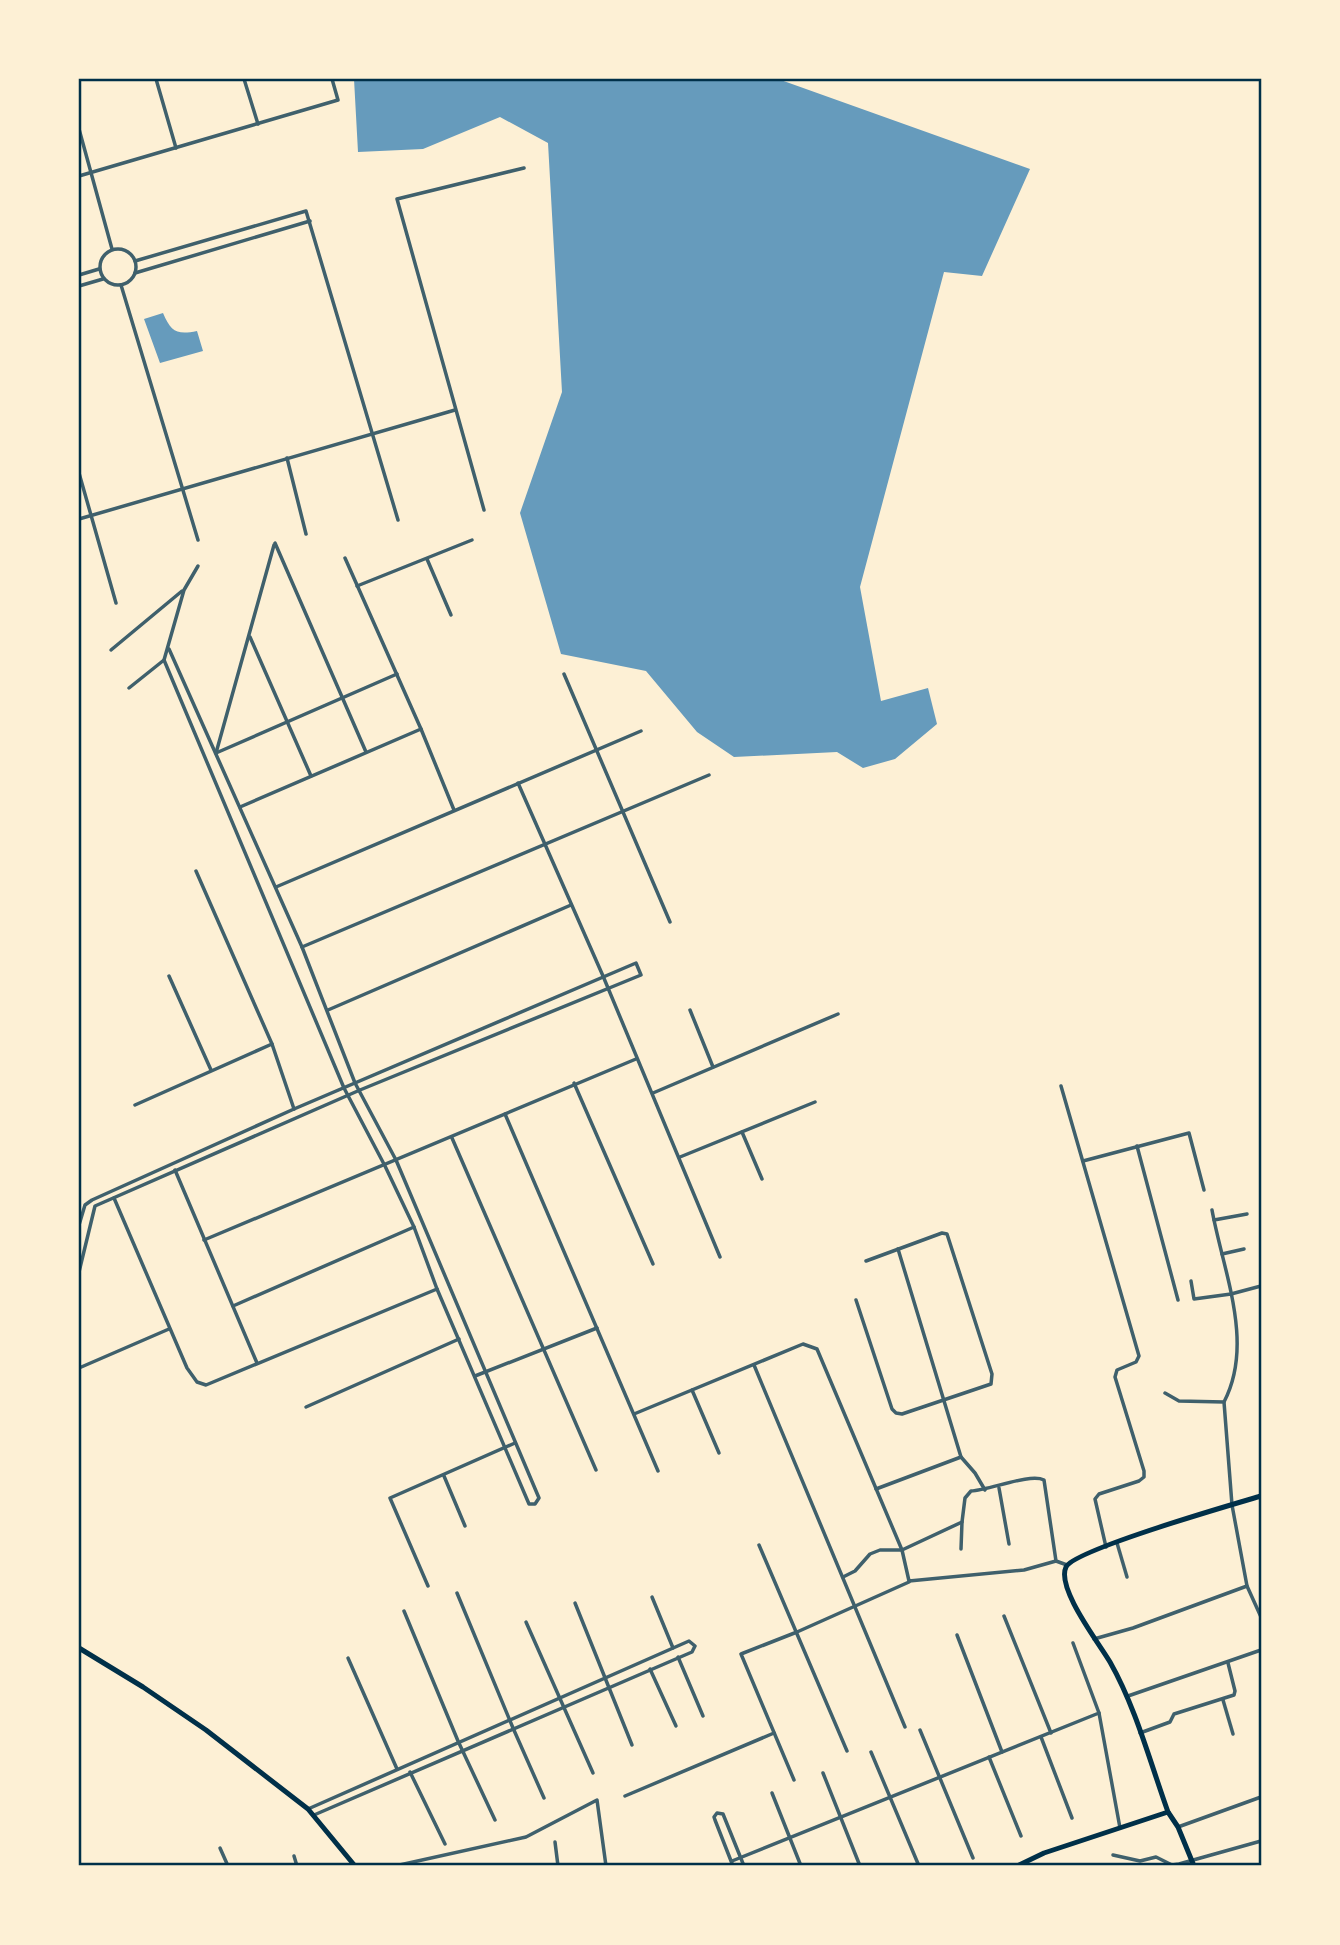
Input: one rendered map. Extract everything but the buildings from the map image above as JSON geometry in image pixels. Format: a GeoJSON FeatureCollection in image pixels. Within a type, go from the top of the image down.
{"type":"FeatureCollection","features":[{"type":"Feature","properties":{"kind":"main road"},"geometry":{"type":"LineString","coordinates":[[1194,1863],[1168,1812],[1140,1733],[1110,1662],[1094,1639],[1065,1582],[1067,1565],[1070,1561],[1176,1521],[1261,1496]]}},
{"type":"Feature","properties":{"kind":"main road"},"geometry":{"type":"LineString","coordinates":[[79,1648],[206,1730],[308,1809],[355,1866]]}},
{"type":"Feature","properties":{"kind":"main road"},"geometry":{"type":"LineString","coordinates":[[1017,1866],[1044,1853],[1168,1812]]}},
{"type":"Feature","properties":{"kind":"street"},"geometry":{"type":"LineString","coordinates":[[156,79],[176,148]]}},
{"type":"Feature","properties":{"kind":"street"},"geometry":{"type":"LineString","coordinates":[[244,79],[258,124]]}},
{"type":"Feature","properties":{"kind":"street"},"geometry":{"type":"LineString","coordinates":[[79,176],[338,100],[332,79]]}},
{"type":"Feature","properties":{"kind":"street"},"geometry":{"type":"LineString","coordinates":[[79,129],[112,249]]}},
{"type":"Feature","properties":{"kind":"street"},"geometry":{"type":"LineString","coordinates":[[484,510],[397,199],[524,168]]}},
{"type":"Feature","properties":{"kind":"street"},"geometry":{"type":"LineString","coordinates":[[135,261],[306,211],[398,520]]}},
{"type":"Feature","properties":{"kind":"street"},"geometry":{"type":"LineString","coordinates":[[135,273],[135,261],[126,250],[112,249],[100,260],[99,269],[103,279],[111,284],[121,285],[129,281],[135,273],[310,221]]}},
{"type":"Feature","properties":{"kind":"street"},"geometry":{"type":"LineString","coordinates":[[79,275],[99,269]]}},
{"type":"Feature","properties":{"kind":"street"},"geometry":{"type":"LineString","coordinates":[[79,286],[103,279]]}},
{"type":"Feature","properties":{"kind":"street"},"geometry":{"type":"LineString","coordinates":[[121,285],[198,540]]}},
{"type":"Feature","properties":{"kind":"street"},"geometry":{"type":"LineString","coordinates":[[79,519],[455,410]]}},
{"type":"Feature","properties":{"kind":"street"},"geometry":{"type":"LineString","coordinates":[[287,458],[306,534]]}},
{"type":"Feature","properties":{"kind":"street"},"geometry":{"type":"LineString","coordinates":[[79,473],[116,603]]}},
{"type":"Feature","properties":{"kind":"street"},"geometry":{"type":"LineString","coordinates":[[357,586],[472,540]]}},
{"type":"Feature","properties":{"kind":"street"},"geometry":{"type":"LineString","coordinates":[[216,753],[275,543],[366,752]]}},
{"type":"Feature","properties":{"kind":"street"},"geometry":{"type":"LineString","coordinates":[[345,558],[454,810]]}},
{"type":"Feature","properties":{"kind":"street"},"geometry":{"type":"LineString","coordinates":[[427,559],[451,615]]}},
{"type":"Feature","properties":{"kind":"street"},"geometry":{"type":"LineString","coordinates":[[129,688],[164,660],[184,590],[198,566]]}},
{"type":"Feature","properties":{"kind":"street"},"geometry":{"type":"LineString","coordinates":[[111,650],[184,590]]}},
{"type":"Feature","properties":{"kind":"street"},"geometry":{"type":"LineString","coordinates":[[249,635],[311,776]]}},
{"type":"Feature","properties":{"kind":"street"},"geometry":{"type":"LineString","coordinates":[[164,660],[344,1088],[414,1227],[437,1289],[529,1504],[535,1504],[539,1498],[396,1160],[355,1083],[302,947],[169,649]]}},
{"type":"Feature","properties":{"kind":"street"},"geometry":{"type":"LineString","coordinates":[[216,753],[397,674]]}},
{"type":"Feature","properties":{"kind":"street"},"geometry":{"type":"LineString","coordinates":[[564,674],[670,922]]}},
{"type":"Feature","properties":{"kind":"street"},"geometry":{"type":"LineString","coordinates":[[240,807],[421,729]]}},
{"type":"Feature","properties":{"kind":"street"},"geometry":{"type":"LineString","coordinates":[[276,887],[640,731]]}},
{"type":"Feature","properties":{"kind":"street"},"geometry":{"type":"LineString","coordinates":[[302,947],[709,775]]}},
{"type":"Feature","properties":{"kind":"street"},"geometry":{"type":"LineString","coordinates":[[518,783],[604,976],[720,1257]]}},
{"type":"Feature","properties":{"kind":"street"},"geometry":{"type":"LineString","coordinates":[[196,871],[272,1044],[294,1109]]}},
{"type":"Feature","properties":{"kind":"street"},"geometry":{"type":"LineString","coordinates":[[328,1010],[572,905]]}},
{"type":"Feature","properties":{"kind":"street"},"geometry":{"type":"LineString","coordinates":[[79,1225],[85,1205],[93,1200],[294,1109],[636,963],[641,975],[360,1090],[96,1206],[79,1272]]}},
{"type":"Feature","properties":{"kind":"street"},"geometry":{"type":"LineString","coordinates":[[169,976],[211,1070]]}},
{"type":"Feature","properties":{"kind":"street"},"geometry":{"type":"LineString","coordinates":[[690,1010],[713,1067]]}},
{"type":"Feature","properties":{"kind":"street"},"geometry":{"type":"LineString","coordinates":[[653,1093],[838,1014]]}},
{"type":"Feature","properties":{"kind":"street"},"geometry":{"type":"LineString","coordinates":[[135,1105],[272,1044]]}},
{"type":"Feature","properties":{"kind":"street"},"geometry":{"type":"LineString","coordinates":[[204,1240],[636,1059]]}},
{"type":"Feature","properties":{"kind":"street"},"geometry":{"type":"LineString","coordinates":[[574,1083],[653,1264]]}},
{"type":"Feature","properties":{"kind":"street"},"geometry":{"type":"LineString","coordinates":[[1061,1086],[1139,1356],[1136,1362],[1117,1370],[1115,1377],[1144,1477],[1100,1494],[1096,1499],[1106,1547]]}},
{"type":"Feature","properties":{"kind":"street"},"geometry":{"type":"LineString","coordinates":[[680,1157],[815,1102]]}},
{"type":"Feature","properties":{"kind":"street"},"geometry":{"type":"LineString","coordinates":[[505,1114],[658,1471]]}},
{"type":"Feature","properties":{"kind":"street"},"geometry":{"type":"LineString","coordinates":[[742,1132],[762,1179]]}},
{"type":"Feature","properties":{"kind":"street"},"geometry":{"type":"LineString","coordinates":[[1083,1161],[1189,1133],[1204,1190]]}},
{"type":"Feature","properties":{"kind":"street"},"geometry":{"type":"LineString","coordinates":[[451,1137],[596,1470]]}},
{"type":"Feature","properties":{"kind":"street"},"geometry":{"type":"LineString","coordinates":[[1137,1146],[1178,1300]]}},
{"type":"Feature","properties":{"kind":"street"},"geometry":{"type":"LineString","coordinates":[[175,1170],[257,1363]]}},
{"type":"Feature","properties":{"kind":"street"},"geometry":{"type":"LineString","coordinates":[[114,1198],[187,1368],[197,1382],[206,1385],[437,1289]]}},
{"type":"Feature","properties":{"kind":"street"},"geometry":{"type":"LineString","coordinates":[[1212,1210],[1223,1254],[1239,1345],[1234,1384],[1224,1402],[1232,1505],[1247,1586],[1261,1617]]}},
{"type":"Feature","properties":{"kind":"street"},"geometry":{"type":"LineString","coordinates":[[1214,1220],[1247,1214]]}},
{"type":"Feature","properties":{"kind":"street"},"geometry":{"type":"LineString","coordinates":[[233,1306],[414,1227]]}},
{"type":"Feature","properties":{"kind":"street"},"geometry":{"type":"LineString","coordinates":[[856,1300],[892,1409],[896,1413],[902,1414],[991,1384],[993,1379],[947,1234],[942,1233],[866,1261]]}},
{"type":"Feature","properties":{"kind":"street"},"geometry":{"type":"LineString","coordinates":[[898,1249],[961,1457],[985,1490]]}},
{"type":"Feature","properties":{"kind":"street"},"geometry":{"type":"LineString","coordinates":[[1223,1254],[1244,1249]]}},
{"type":"Feature","properties":{"kind":"street"},"geometry":{"type":"LineString","coordinates":[[1191,1281],[1194,1300],[1261,1286]]}},
{"type":"Feature","properties":{"kind":"street"},"geometry":{"type":"LineString","coordinates":[[474,1376],[597,1328]]}},
{"type":"Feature","properties":{"kind":"street"},"geometry":{"type":"LineString","coordinates":[[79,1368],[169,1329]]}},
{"type":"Feature","properties":{"kind":"street"},"geometry":{"type":"LineString","coordinates":[[306,1407],[458,1339]]}},
{"type":"Feature","properties":{"kind":"street"},"geometry":{"type":"LineString","coordinates":[[634,1414],[803,1345],[817,1349],[902,1550],[909,1581]]}},
{"type":"Feature","properties":{"kind":"street"},"geometry":{"type":"LineString","coordinates":[[754,1365],[905,1727]]}},
{"type":"Feature","properties":{"kind":"street"},"geometry":{"type":"LineString","coordinates":[[692,1390],[719,1453]]}},
{"type":"Feature","properties":{"kind":"street"},"geometry":{"type":"LineString","coordinates":[[1165,1394],[1179,1401],[1224,1402]]}},
{"type":"Feature","properties":{"kind":"street"},"geometry":{"type":"LineString","coordinates":[[428,1586],[390,1497],[444,1476],[515,1443]]}},
{"type":"Feature","properties":{"kind":"street"},"geometry":{"type":"LineString","coordinates":[[876,1489],[961,1457]]}},
{"type":"Feature","properties":{"kind":"street"},"geometry":{"type":"LineString","coordinates":[[444,1476],[465,1527]]}},
{"type":"Feature","properties":{"kind":"street"},"geometry":{"type":"LineString","coordinates":[[961,1549],[967,1494],[1035,1477],[1044,1480],[1056,1561]]}},
{"type":"Feature","properties":{"kind":"street"},"geometry":{"type":"LineString","coordinates":[[999,1487],[1009,1544]]}},
{"type":"Feature","properties":{"kind":"street"},"geometry":{"type":"LineString","coordinates":[[842,1577],[855,1571],[870,1554],[880,1550],[902,1550],[962,1522]]}},
{"type":"Feature","properties":{"kind":"street"},"geometry":{"type":"LineString","coordinates":[[1117,1543],[1127,1577]]}},
{"type":"Feature","properties":{"kind":"street"},"geometry":{"type":"LineString","coordinates":[[760,1545],[847,1751]]}},
{"type":"Feature","properties":{"kind":"street"},"geometry":{"type":"LineString","coordinates":[[794,1780],[741,1654],[797,1632],[909,1581],[1024,1570],[1056,1561],[1067,1565]]}},
{"type":"Feature","properties":{"kind":"street"},"geometry":{"type":"LineString","coordinates":[[1094,1639],[1133,1628],[1247,1586]]}},
{"type":"Feature","properties":{"kind":"street"},"geometry":{"type":"LineString","coordinates":[[457,1593],[544,1798]]}},
{"type":"Feature","properties":{"kind":"street"},"geometry":{"type":"LineString","coordinates":[[652,1597],[673,1648]]}},
{"type":"Feature","properties":{"kind":"street"},"geometry":{"type":"LineString","coordinates":[[575,1603],[632,1745]]}},
{"type":"Feature","properties":{"kind":"street"},"geometry":{"type":"LineString","coordinates":[[404,1611],[458,1741],[495,1820]]}},
{"type":"Feature","properties":{"kind":"street"},"geometry":{"type":"LineString","coordinates":[[1004,1616],[1051,1733]]}},
{"type":"Feature","properties":{"kind":"street"},"geometry":{"type":"LineString","coordinates":[[526,1622],[593,1773]]}},
{"type":"Feature","properties":{"kind":"street"},"geometry":{"type":"LineString","coordinates":[[957,1635],[1002,1752]]}},
{"type":"Feature","properties":{"kind":"street"},"geometry":{"type":"LineString","coordinates":[[308,1809],[689,1641],[695,1646],[692,1652],[314,1815]]}},
{"type":"Feature","properties":{"kind":"street"},"geometry":{"type":"LineString","coordinates":[[1073,1643],[1099,1713],[1120,1828]]}},
{"type":"Feature","properties":{"kind":"street"},"geometry":{"type":"LineString","coordinates":[[1126,1697],[1261,1650]]}},
{"type":"Feature","properties":{"kind":"street"},"geometry":{"type":"LineString","coordinates":[[678,1657],[703,1716]]}},
{"type":"Feature","properties":{"kind":"street"},"geometry":{"type":"LineString","coordinates":[[348,1658],[397,1769]]}},
{"type":"Feature","properties":{"kind":"street"},"geometry":{"type":"LineString","coordinates":[[1140,1733],[1170,1722],[1174,1714],[1223,1700],[1235,1693],[1228,1662]]}},
{"type":"Feature","properties":{"kind":"street"},"geometry":{"type":"LineString","coordinates":[[650,1669],[676,1726]]}},
{"type":"Feature","properties":{"kind":"street"},"geometry":{"type":"LineString","coordinates":[[1223,1700],[1233,1734]]}},
{"type":"Feature","properties":{"kind":"street"},"geometry":{"type":"LineString","coordinates":[[744,1866],[740,1857],[723,1814],[718,1813],[715,1820],[732,1864],[740,1857],[1099,1713]]}},
{"type":"Feature","properties":{"kind":"street"},"geometry":{"type":"LineString","coordinates":[[920,1730],[973,1858]]}},
{"type":"Feature","properties":{"kind":"street"},"geometry":{"type":"LineString","coordinates":[[625,1796],[774,1733]]}},
{"type":"Feature","properties":{"kind":"street"},"geometry":{"type":"LineString","coordinates":[[1041,1737],[1072,1818]]}},
{"type":"Feature","properties":{"kind":"street"},"geometry":{"type":"LineString","coordinates":[[871,1752],[919,1866]]}},
{"type":"Feature","properties":{"kind":"street"},"geometry":{"type":"LineString","coordinates":[[989,1757],[1021,1836]]}},
{"type":"Feature","properties":{"kind":"street"},"geometry":{"type":"LineString","coordinates":[[410,1772],[445,1844]]}},
{"type":"Feature","properties":{"kind":"street"},"geometry":{"type":"LineString","coordinates":[[823,1773],[860,1866]]}},
{"type":"Feature","properties":{"kind":"street"},"geometry":{"type":"LineString","coordinates":[[772,1793],[801,1866]]}},
{"type":"Feature","properties":{"kind":"street"},"geometry":{"type":"LineString","coordinates":[[1178,1827],[1261,1797]]}},
{"type":"Feature","properties":{"kind":"street"},"geometry":{"type":"LineString","coordinates":[[395,1866],[526,1837],[597,1800],[606,1866]]}},
{"type":"Feature","properties":{"kind":"street"},"geometry":{"type":"LineString","coordinates":[[1113,1856],[1140,1861],[1156,1857],[1172,1865],[1194,1863],[1261,1841]]}},
{"type":"Feature","properties":{"kind":"street"},"geometry":{"type":"LineString","coordinates":[[555,1842],[558,1866]]}},
{"type":"Feature","properties":{"kind":"street"},"geometry":{"type":"LineString","coordinates":[[220,1848],[228,1866]]}},
{"type":"Feature","properties":{"kind":"street"},"geometry":{"type":"LineString","coordinates":[[294,1856],[297,1866]]}},
{"type":"Feature","properties":{"kind":"water"},"geometry":{"type":"Polygon","coordinates":[[[354,79],[778,79],[1030,169],[982,276],[944,272],[860,587],[881,701],[928,688],[937,724],[895,759],[863,768],[837,752],[734,757],[697,732],[646,671],[561,654],[520,513],[562,392],[548,143],[500,117],[423,149],[358,152],[354,79]]]}},
{"type":"Feature","properties":{"kind":"water"},"geometry":{"type":"Polygon","coordinates":[[[163,313],[176,331],[197,331],[203,351],[160,363],[144,319],[163,313]]]}}]}
